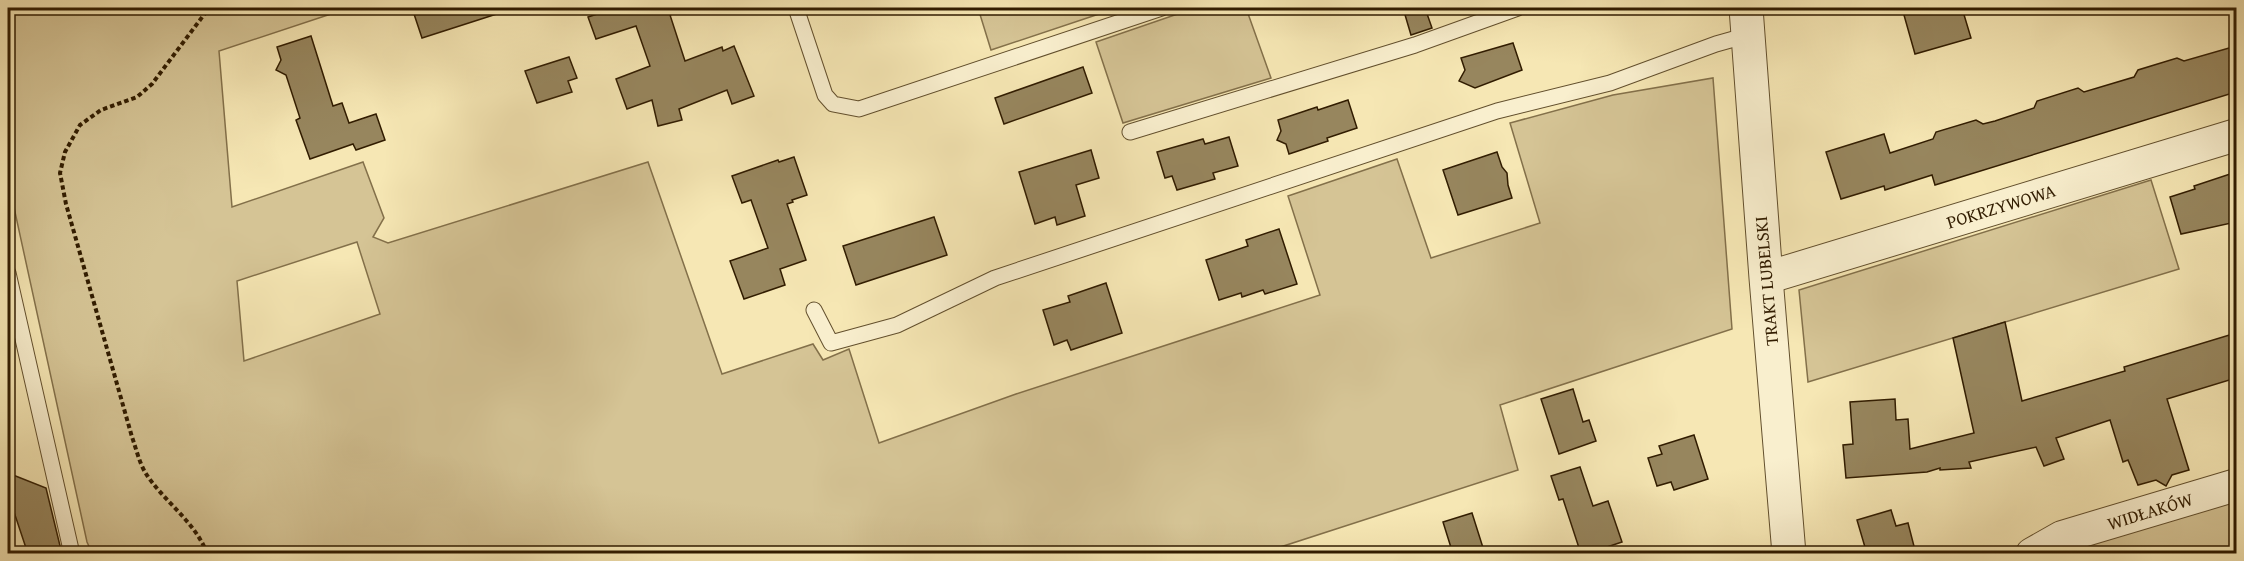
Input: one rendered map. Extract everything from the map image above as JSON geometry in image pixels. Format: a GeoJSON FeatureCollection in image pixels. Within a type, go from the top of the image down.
{"type":"FeatureCollection","features":[{"type":"Feature","properties":{"kind":"street","name":"TRAKT LUBELSKI"},"geometry":{"type":"LineString","coordinates":[[1751,16],[1766,278],[1789,554]]}},
{"type":"Feature","properties":{"kind":"street","name":"POKRZYWOWA"},"geometry":{"type":"LineString","coordinates":[[1766,278],[2236,135]]}},
{"type":"Feature","properties":{"kind":"street","name":"WIDŁAKÓW"},"geometry":{"type":"LineString","coordinates":[[2032,554],[2062,537],[2236,485]]}},
{"type":"Feature","properties":{"kind":"lane"},"geometry":{"type":"LineString","coordinates":[[796,8],[825,95],[833,104],[859,109],[1162,8]]}},
{"type":"Feature","properties":{"kind":"lane"},"geometry":{"type":"LineString","coordinates":[[1130,132],[1415,45],[1518,8]]}},
{"type":"Feature","properties":{"kind":"lane"},"geometry":{"type":"LineString","coordinates":[[814,310],[831,343],[897,325],[995,278],[1497,111],[1610,83],[1716,44],[1751,16]]}},
{"type":"Feature","properties":{"kind":"lane"},"geometry":{"type":"LineString","coordinates":[[8,273],[72,554]]}},
{"type":"Feature","properties":{"kind":"path"},"geometry":{"type":"LineString","coordinates":[[207,554],[182,515],[162,495],[144,471],[128,426],[66,204],[60,173],[65,152],[80,125],[101,110],[137,97],[145,91],[209,8]]}},
{"type":"Feature","properties":{"kind":"shaded area"},"geometry":{"type":"Polygon","coordinates":[[[8,8],[349,8],[219,51],[232,207],[363,162],[384,218],[373,237],[388,243],[648,162],[722,374],[813,344],[823,360],[849,349],[879,443],[1016,394],[1320,295],[1288,196],[1397,159],[1431,258],[1540,223],[1510,123],[1613,95],[1713,78],[1732,329],[1500,405],[1518,470],[1262,553],[92,553],[87,542],[8,180],[8,8]],[[357,242],[237,281],[244,361],[380,314],[357,242]]]}},
{"type":"Feature","properties":{"kind":"shaded area"},"geometry":{"type":"Polygon","coordinates":[[[978,8],[1117,8],[991,50],[978,8]]]}},
{"type":"Feature","properties":{"kind":"shaded area"},"geometry":{"type":"Polygon","coordinates":[[[1195,8],[1246,8],[1271,78],[1123,123],[1096,42],[1195,8]]]}},
{"type":"Feature","properties":{"kind":"shaded area"},"geometry":{"type":"Polygon","coordinates":[[[2151,180],[2179,269],[1808,382],[1799,290],[2151,180]]]}},
{"type":"Feature","properties":{"kind":"shaded area"},"geometry":{"type":"Polygon","coordinates":[[[2236,498],[2236,553],[2053,553],[2236,498]]]}},
{"type":"Feature","properties":{"kind":"building"},"geometry":{"type":"Polygon","coordinates":[[[412,8],[502,8],[503,12],[422,38],[412,8]]]}},
{"type":"Feature","properties":{"kind":"building"},"geometry":{"type":"Polygon","coordinates":[[[616,8],[677,8],[678,12],[670,15],[685,61],[722,47],[723,51],[734,46],[754,96],[732,104],[727,90],[679,109],[682,120],[658,126],[652,100],[627,109],[616,79],[650,66],[636,26],[596,39],[588,17],[616,8]]]}},
{"type":"Feature","properties":{"kind":"building"},"geometry":{"type":"Polygon","coordinates":[[[1403,8],[1425,8],[1432,28],[1411,35],[1403,8]]]}},
{"type":"Feature","properties":{"kind":"building"},"geometry":{"type":"Polygon","coordinates":[[[1902,8],[1962,8],[1971,38],[1915,54],[1902,8]]]}},
{"type":"Feature","properties":{"kind":"building"},"geometry":{"type":"Polygon","coordinates":[[[311,36],[333,106],[342,103],[349,123],[376,114],[385,140],[356,150],[353,144],[310,159],[296,120],[300,118],[286,75],[276,70],[281,60],[277,47],[311,36]]]}},
{"type":"Feature","properties":{"kind":"building"},"geometry":{"type":"Polygon","coordinates":[[[1513,43],[1522,70],[1475,88],[1459,81],[1465,70],[1461,58],[1513,43]]]}},
{"type":"Feature","properties":{"kind":"building"},"geometry":{"type":"Polygon","coordinates":[[[2236,46],[2236,92],[1935,185],[1932,175],[1885,190],[1884,186],[1841,199],[1826,152],[1884,134],[1890,153],[1933,139],[1936,132],[1976,120],[1983,124],[1995,121],[2034,108],[2037,101],[2078,88],[2084,92],[2134,77],[2138,70],[2177,58],[2184,61],[2236,46]]]}},
{"type":"Feature","properties":{"kind":"building"},"geometry":{"type":"Polygon","coordinates":[[[569,57],[577,78],[568,81],[572,92],[537,103],[525,71],[569,57]]]}},
{"type":"Feature","properties":{"kind":"building"},"geometry":{"type":"Polygon","coordinates":[[[1083,67],[1092,93],[1004,124],[995,98],[1083,67]]]}},
{"type":"Feature","properties":{"kind":"building"},"geometry":{"type":"Polygon","coordinates":[[[1348,100],[1357,128],[1289,154],[1286,144],[1277,140],[1281,131],[1278,120],[1348,100]]]}},
{"type":"Feature","properties":{"kind":"building"},"geometry":{"type":"Polygon","coordinates":[[[1229,137],[1238,166],[1213,173],[1215,179],[1177,190],[1172,176],[1165,178],[1157,152],[1203,139],[1205,144],[1229,137]]]}},
{"type":"Feature","properties":{"kind":"building"},"geometry":{"type":"Polygon","coordinates":[[[1091,150],[1099,178],[1076,185],[1085,216],[1057,225],[1055,217],[1035,224],[1019,172],[1091,150]]]}},
{"type":"Feature","properties":{"kind":"building"},"geometry":{"type":"Polygon","coordinates":[[[1497,152],[1502,167],[1507,173],[1512,198],[1458,215],[1443,170],[1497,152]]]}},
{"type":"Feature","properties":{"kind":"building"},"geometry":{"type":"Polygon","coordinates":[[[794,157],[807,195],[787,204],[806,260],[780,269],[785,285],[744,299],[730,261],[768,248],[751,200],[742,203],[732,176],[778,160],[779,162],[794,157]]]}},
{"type":"Feature","properties":{"kind":"building"},"geometry":{"type":"Polygon","coordinates":[[[2236,172],[2236,222],[2181,234],[2170,197],[2236,172]]]}},
{"type":"Feature","properties":{"kind":"building"},"geometry":{"type":"Polygon","coordinates":[[[934,217],[947,255],[856,285],[843,246],[934,217]]]}},
{"type":"Feature","properties":{"kind":"building"},"geometry":{"type":"Polygon","coordinates":[[[1279,229],[1297,284],[1265,294],[1263,290],[1242,297],[1241,293],[1219,300],[1206,260],[1248,246],[1246,240],[1279,229]]]}},
{"type":"Feature","properties":{"kind":"building"},"geometry":{"type":"Polygon","coordinates":[[[1106,283],[1122,333],[1071,350],[1067,340],[1054,345],[1043,310],[1070,302],[1068,296],[1106,283]]]}},
{"type":"Feature","properties":{"kind":"building"},"geometry":{"type":"Polygon","coordinates":[[[2005,322],[2022,401],[2125,371],[2124,367],[2236,333],[2236,378],[2167,399],[2189,470],[2172,475],[2166,486],[2156,480],[2138,485],[2128,460],[2123,462],[2110,420],[2056,438],[2064,459],[2044,466],[2036,447],[1969,462],[1971,468],[1940,470],[1940,468],[1927,472],[1846,478],[1843,445],[1853,444],[1850,402],[1895,399],[1896,420],[1908,419],[1910,449],[1974,433],[1953,338],[2005,322]]]}},
{"type":"Feature","properties":{"kind":"building"},"geometry":{"type":"Polygon","coordinates":[[[1573,389],[1583,422],[1589,420],[1596,441],[1559,454],[1541,399],[1573,389]]]}},
{"type":"Feature","properties":{"kind":"building"},"geometry":{"type":"Polygon","coordinates":[[[1694,435],[1708,479],[1674,490],[1671,482],[1657,486],[1648,458],[1662,454],[1659,446],[1694,435]]]}},
{"type":"Feature","properties":{"kind":"building"},"geometry":{"type":"Polygon","coordinates":[[[1580,467],[1593,506],[1608,501],[1622,542],[1586,554],[1581,554],[1563,499],[1559,500],[1551,476],[1580,467]]]}},
{"type":"Feature","properties":{"kind":"building"},"geometry":{"type":"Polygon","coordinates":[[[8,473],[46,488],[62,554],[28,554],[8,494],[8,473]]]}},
{"type":"Feature","properties":{"kind":"building"},"geometry":{"type":"Polygon","coordinates":[[[1891,510],[1896,526],[1908,523],[1916,554],[1867,554],[1857,520],[1891,510]]]}},
{"type":"Feature","properties":{"kind":"building"},"geometry":{"type":"Polygon","coordinates":[[[1472,513],[1485,554],[1453,554],[1443,522],[1472,513]]]}}]}
